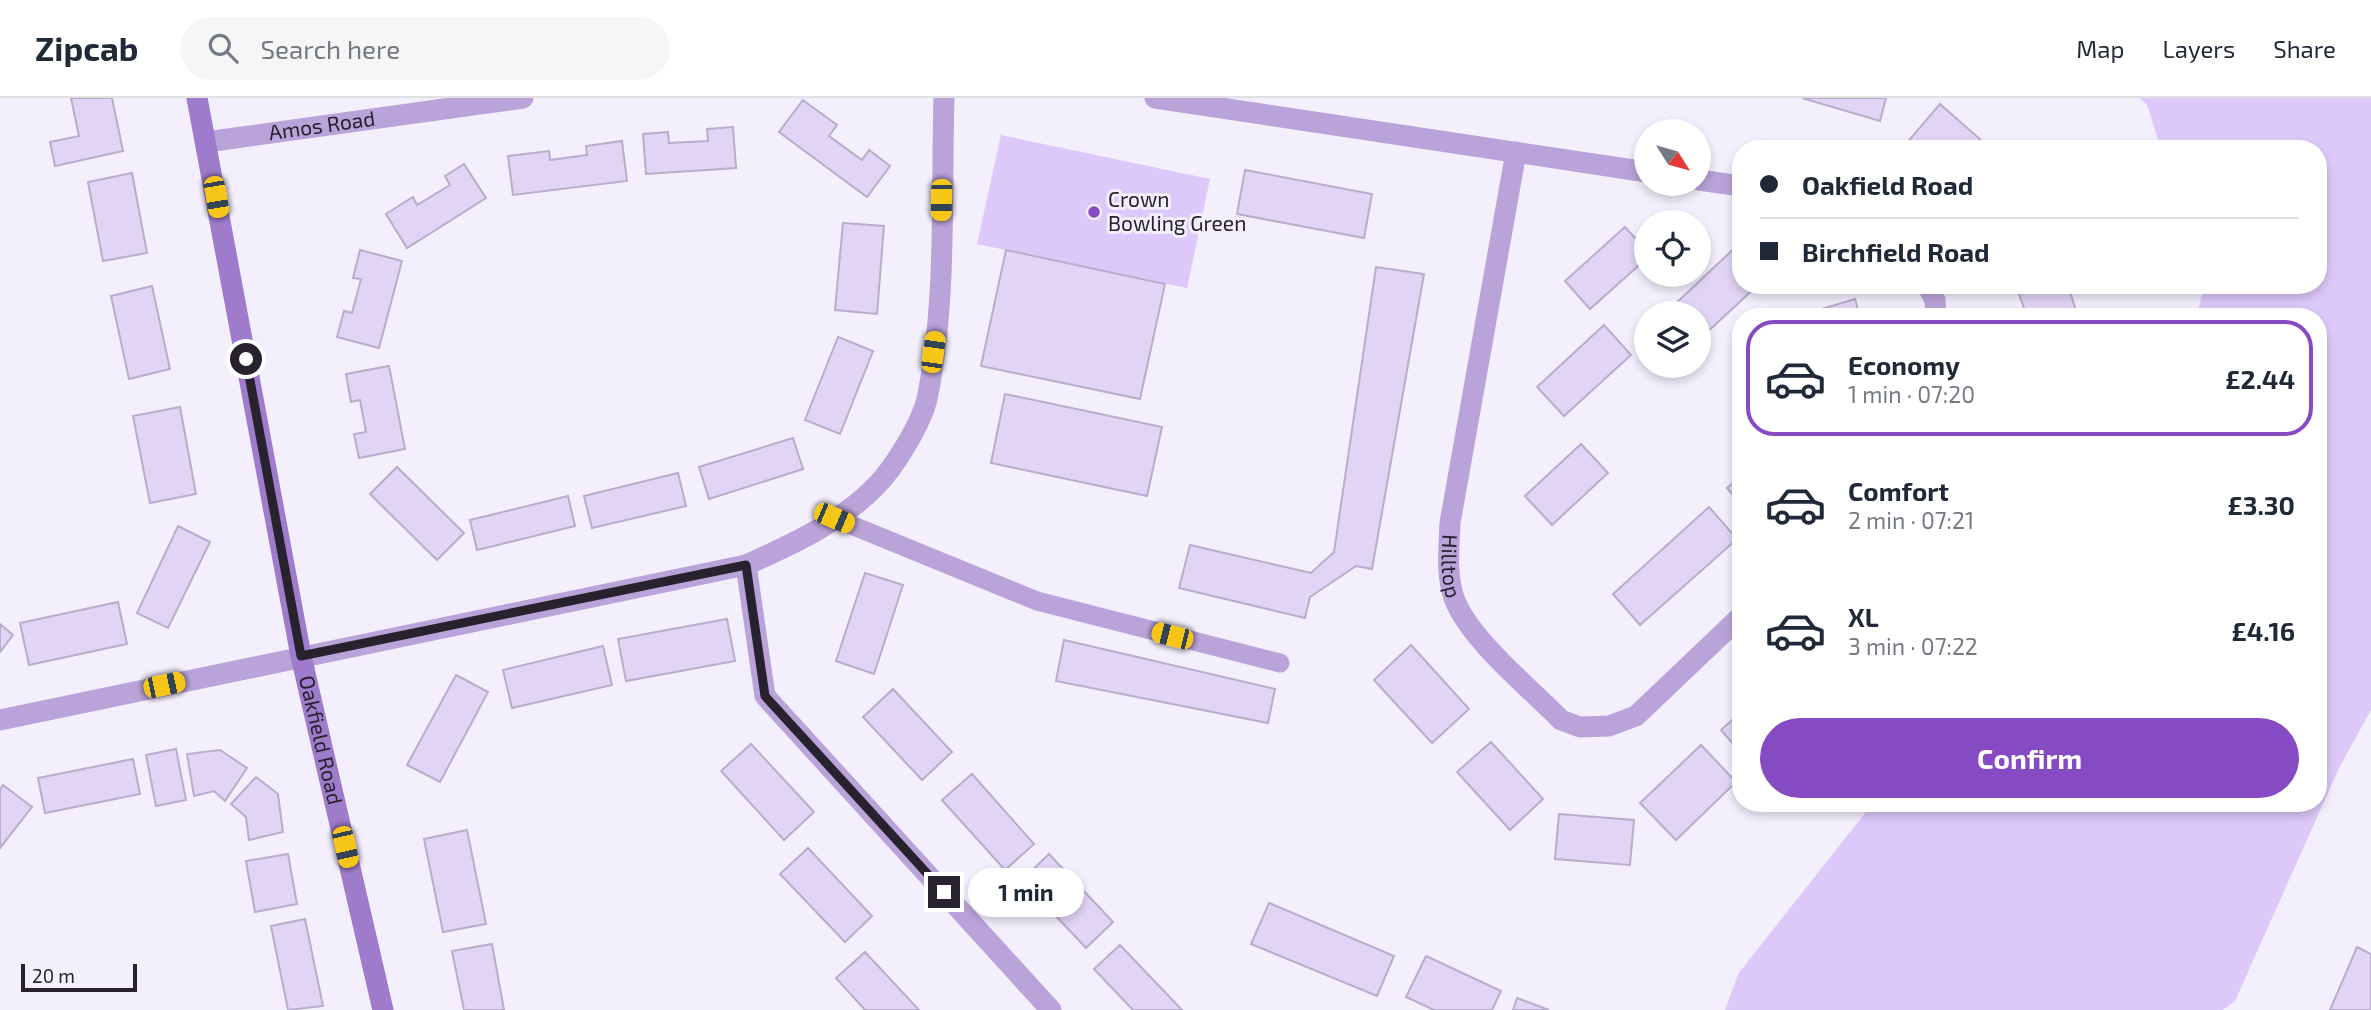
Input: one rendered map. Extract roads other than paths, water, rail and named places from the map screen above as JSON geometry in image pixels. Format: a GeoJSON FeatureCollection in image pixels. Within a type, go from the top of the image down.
{"type":"FeatureCollection","features":[{"type":"Feature","properties":{"kind":"street","name":"Oakfield Road"},"geometry":{"type":"LineString","coordinates":[[197,98],[301,656],[383,1010]]}},
{"type":"Feature","properties":{"kind":"street","name":"Amos Road"},"geometry":{"type":"LineString","coordinates":[[206,142],[523,98]]}},
{"type":"Feature","properties":{"kind":"street"},"geometry":{"type":"LineString","coordinates":[[0,720],[746,565],[794,544],[834,518],[876,486],[904,449],[926,402],[939,301],[944,98]]}},
{"type":"Feature","properties":{"kind":"street"},"geometry":{"type":"LineString","coordinates":[[1155,98],[1634,170]]}},
{"type":"Feature","properties":{"kind":"street","name":"Hilltop"},"geometry":{"type":"LineString","coordinates":[[1516,152],[1450,523],[1448,568],[1454,599],[1468,625],[1496,654],[1561,720],[1580,727],[1609,726],[1636,716],[1732,625]]}},
{"type":"Feature","properties":{"kind":"street"},"geometry":{"type":"LineString","coordinates":[[1712,182],[1732,185]]}},
{"type":"Feature","properties":{"kind":"street"},"geometry":{"type":"LineString","coordinates":[[746,565],[765,696],[1051,1010]]}},
{"type":"Feature","properties":{"kind":"lane"},"geometry":{"type":"LineString","coordinates":[[834,518],[1037,601],[1280,663]]}},
{"type":"Feature","properties":{"kind":"place","name":"Crown Bowling Green"},"geometry":{"type":"Point","coordinates":[1094,212]}}]}
